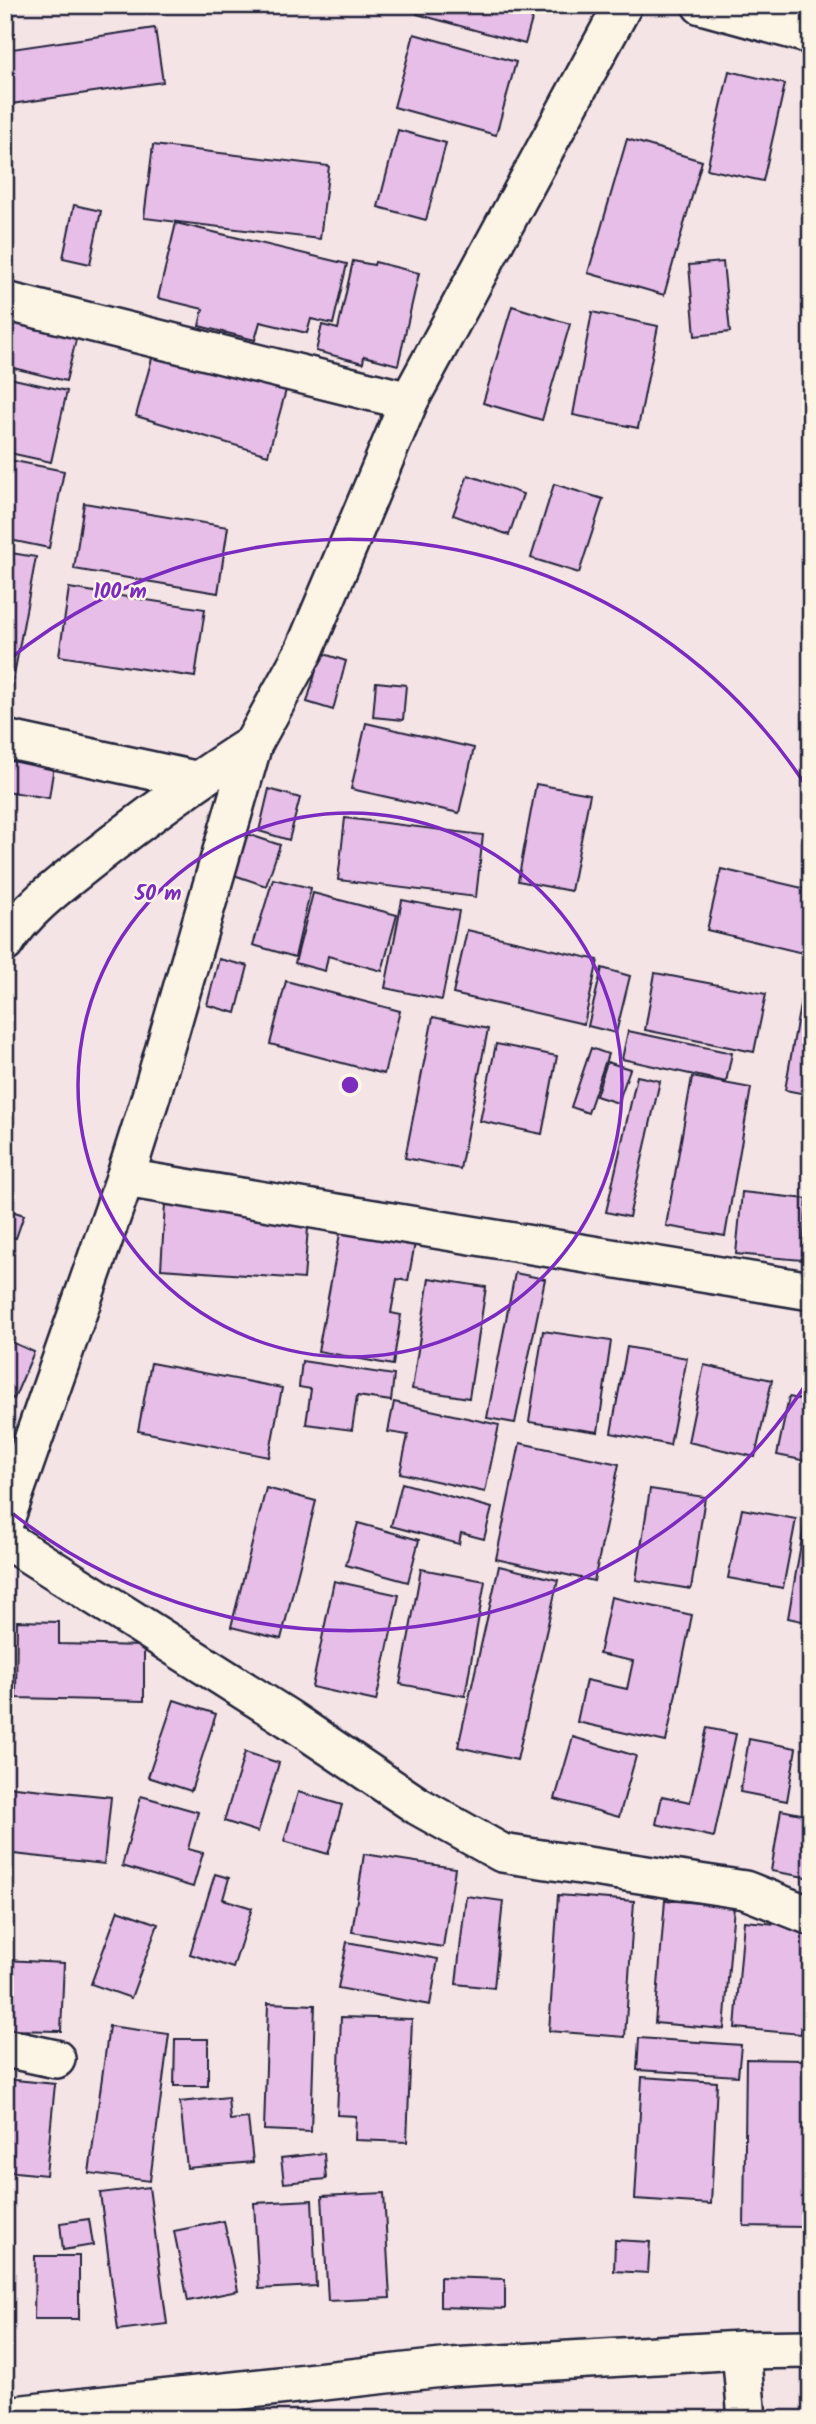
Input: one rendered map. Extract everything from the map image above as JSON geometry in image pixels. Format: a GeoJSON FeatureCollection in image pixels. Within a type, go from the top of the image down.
{"type":"FeatureCollection","features":[{"type":"Feature","properties":{"kind":"street"},"geometry":{"type":"LineString","coordinates":[[5,1520],[125,1178],[253,744],[304,651],[409,401],[623,5]]}},
{"type":"Feature","properties":{"kind":"street"},"geometry":{"type":"LineString","coordinates":[[701,5],[811,35]]}},
{"type":"Feature","properties":{"kind":"street"},"geometry":{"type":"LineString","coordinates":[[5,301],[409,401]]}},
{"type":"Feature","properties":{"kind":"street"},"geometry":{"type":"LineString","coordinates":[[5,739],[195,780]]}},
{"type":"Feature","properties":{"kind":"street"},"geometry":{"type":"LineString","coordinates":[[5,943],[11,933],[57,887],[195,780],[253,744]]}},
{"type":"Feature","properties":{"kind":"street"},"geometry":{"type":"LineString","coordinates":[[125,1178],[811,1292]]}},
{"type":"Feature","properties":{"kind":"street"},"geometry":{"type":"LineString","coordinates":[[5,1539],[289,1719],[418,1806],[502,1853],[746,1890],[811,1916]]}},
{"type":"Feature","properties":{"kind":"street"},"geometry":{"type":"LineString","coordinates":[[5,2048],[56,2059]]}},
{"type":"Feature","properties":{"kind":"street"},"geometry":{"type":"LineString","coordinates":[[5,2416],[451,2367],[741,2350],[811,2349]]}},
{"type":"Feature","properties":{"kind":"street"},"geometry":{"type":"LineString","coordinates":[[741,2350],[747,2419]]}},
{"type":"Feature","properties":{"kind":"building"},"geometry":{"type":"Polygon","coordinates":[[[419,5],[536,5],[525,44],[417,14],[419,5]]]}},
{"type":"Feature","properties":{"kind":"building"},"geometry":{"type":"Polygon","coordinates":[[[155,28],[163,82],[11,104],[5,50],[155,28]]]}},
{"type":"Feature","properties":{"kind":"building"},"geometry":{"type":"Polygon","coordinates":[[[414,34],[516,62],[496,135],[394,107],[414,34]]]}},
{"type":"Feature","properties":{"kind":"building"},"geometry":{"type":"Polygon","coordinates":[[[729,71],[785,84],[763,181],[707,169],[729,71]]]}},
{"type":"Feature","properties":{"kind":"building"},"geometry":{"type":"Polygon","coordinates":[[[398,130],[446,143],[426,220],[378,207],[398,130]]]}},
{"type":"Feature","properties":{"kind":"building"},"geometry":{"type":"Polygon","coordinates":[[[627,139],[702,161],[664,295],[588,273],[627,139]]]}},
{"type":"Feature","properties":{"kind":"building"},"geometry":{"type":"Polygon","coordinates":[[[153,145],[329,166],[320,239],[144,218],[153,145]]]}},
{"type":"Feature","properties":{"kind":"building"},"geometry":{"type":"Polygon","coordinates":[[[74,205],[101,211],[90,264],[63,258],[74,205]]]}},
{"type":"Feature","properties":{"kind":"building"},"geometry":{"type":"Polygon","coordinates":[[[176,223],[347,264],[333,324],[311,319],[307,333],[260,322],[255,340],[199,326],[203,309],[158,298],[176,223]]]}},
{"type":"Feature","properties":{"kind":"building"},"geometry":{"type":"Polygon","coordinates":[[[353,261],[374,265],[375,262],[419,273],[398,365],[364,356],[363,363],[316,351],[322,325],[338,329],[353,261]]]}},
{"type":"Feature","properties":{"kind":"building"},"geometry":{"type":"Polygon","coordinates":[[[723,262],[730,332],[695,336],[689,265],[723,262]]]}},
{"type":"Feature","properties":{"kind":"building"},"geometry":{"type":"Polygon","coordinates":[[[5,304],[80,323],[66,381],[5,366],[5,304]]]}},
{"type":"Feature","properties":{"kind":"building"},"geometry":{"type":"Polygon","coordinates":[[[512,306],[570,324],[542,420],[483,403],[512,306]]]}},
{"type":"Feature","properties":{"kind":"building"},"geometry":{"type":"Polygon","coordinates":[[[592,312],[658,326],[638,428],[573,415],[592,312]]]}},
{"type":"Feature","properties":{"kind":"building"},"geometry":{"type":"Polygon","coordinates":[[[156,344],[288,383],[268,455],[136,416],[156,344]]]}},
{"type":"Feature","properties":{"kind":"building"},"geometry":{"type":"Polygon","coordinates":[[[5,377],[67,391],[51,462],[5,452],[5,377]]]}},
{"type":"Feature","properties":{"kind":"building"},"geometry":{"type":"Polygon","coordinates":[[[5,459],[64,471],[49,548],[5,539],[5,459]]]}},
{"type":"Feature","properties":{"kind":"building"},"geometry":{"type":"Polygon","coordinates":[[[468,475],[523,494],[509,535],[453,515],[468,475]]]}},
{"type":"Feature","properties":{"kind":"building"},"geometry":{"type":"Polygon","coordinates":[[[554,484],[603,499],[579,573],[531,558],[554,484]]]}},
{"type":"Feature","properties":{"kind":"building"},"geometry":{"type":"Polygon","coordinates":[[[84,503],[228,527],[218,593],[74,569],[84,503]]]}},
{"type":"Feature","properties":{"kind":"building"},"geometry":{"type":"Polygon","coordinates":[[[5,552],[36,557],[12,686],[5,685],[5,552]]]}},
{"type":"Feature","properties":{"kind":"building"},"geometry":{"type":"Polygon","coordinates":[[[69,588],[205,609],[195,677],[59,656],[69,588]]]}},
{"type":"Feature","properties":{"kind":"building"},"geometry":{"type":"Polygon","coordinates":[[[321,653],[346,661],[333,710],[307,702],[321,653]]]}},
{"type":"Feature","properties":{"kind":"building"},"geometry":{"type":"Polygon","coordinates":[[[376,682],[406,685],[403,720],[373,717],[376,682]]]}},
{"type":"Feature","properties":{"kind":"building"},"geometry":{"type":"Polygon","coordinates":[[[366,723],[474,748],[459,813],[351,789],[366,723]]]}},
{"type":"Feature","properties":{"kind":"building"},"geometry":{"type":"Polygon","coordinates":[[[5,745],[56,753],[49,798],[5,791],[5,745]]]}},
{"type":"Feature","properties":{"kind":"building"},"geometry":{"type":"Polygon","coordinates":[[[536,784],[590,794],[571,891],[518,881],[536,784]]]}},
{"type":"Feature","properties":{"kind":"building"},"geometry":{"type":"Polygon","coordinates":[[[269,789],[300,798],[289,840],[259,831],[269,789]]]}},
{"type":"Feature","properties":{"kind":"building"},"geometry":{"type":"Polygon","coordinates":[[[345,818],[483,835],[476,897],[338,880],[345,818]]]}},
{"type":"Feature","properties":{"kind":"building"},"geometry":{"type":"Polygon","coordinates":[[[247,834],[280,845],[266,886],[234,875],[247,834]]]}},
{"type":"Feature","properties":{"kind":"building"},"geometry":{"type":"Polygon","coordinates":[[[721,869],[811,890],[811,955],[707,930],[721,869]]]}},
{"type":"Feature","properties":{"kind":"building"},"geometry":{"type":"Polygon","coordinates":[[[273,879],[311,888],[295,957],[253,945],[273,879]]]}},
{"type":"Feature","properties":{"kind":"building"},"geometry":{"type":"Polygon","coordinates":[[[313,893],[397,915],[382,971],[328,956],[325,971],[295,963],[313,893]]]}},
{"type":"Feature","properties":{"kind":"building"},"geometry":{"type":"Polygon","coordinates":[[[402,900],[459,911],[442,1000],[385,988],[402,900]]]}},
{"type":"Feature","properties":{"kind":"building"},"geometry":{"type":"Polygon","coordinates":[[[467,930],[598,960],[584,1024],[453,994],[467,930]]]}},
{"type":"Feature","properties":{"kind":"building"},"geometry":{"type":"Polygon","coordinates":[[[219,959],[248,966],[236,1013],[207,1005],[219,959]]]}},
{"type":"Feature","properties":{"kind":"building"},"geometry":{"type":"Polygon","coordinates":[[[602,968],[630,976],[616,1033],[588,1026],[602,968]]]}},
{"type":"Feature","properties":{"kind":"building"},"geometry":{"type":"Polygon","coordinates":[[[655,973],[766,994],[754,1052],[645,1030],[655,973]]]}},
{"type":"Feature","properties":{"kind":"building"},"geometry":{"type":"Polygon","coordinates":[[[286,981],[400,1011],[384,1074],[270,1044],[286,981]]]}},
{"type":"Feature","properties":{"kind":"building"},"geometry":{"type":"Polygon","coordinates":[[[801,999],[811,1000],[811,1095],[785,1090],[801,999]]]}},
{"type":"Feature","properties":{"kind":"building"},"geometry":{"type":"Polygon","coordinates":[[[433,1017],[488,1029],[460,1169],[405,1158],[433,1017]]]}},
{"type":"Feature","properties":{"kind":"building"},"geometry":{"type":"Polygon","coordinates":[[[628,1031],[732,1053],[726,1082],[622,1059],[628,1031]]]}},
{"type":"Feature","properties":{"kind":"building"},"geometry":{"type":"Polygon","coordinates":[[[496,1044],[557,1056],[542,1134],[480,1121],[496,1044]]]}},
{"type":"Feature","properties":{"kind":"building"},"geometry":{"type":"Polygon","coordinates":[[[591,1048],[608,1054],[588,1113],[571,1107],[591,1048]]]}},
{"type":"Feature","properties":{"kind":"building"},"geometry":{"type":"Polygon","coordinates":[[[607,1062],[630,1069],[618,1103],[596,1096],[607,1062]]]}},
{"type":"Feature","properties":{"kind":"building"},"geometry":{"type":"Polygon","coordinates":[[[637,1076],[660,1081],[629,1217],[606,1212],[637,1076]]]}},
{"type":"Feature","properties":{"kind":"building"},"geometry":{"type":"Polygon","coordinates":[[[692,1077],[751,1088],[725,1236],[666,1226],[692,1077]]]}},
{"type":"Feature","properties":{"kind":"building"},"geometry":{"type":"Polygon","coordinates":[[[742,1192],[807,1199],[802,1260],[736,1254],[742,1192]]]}},
{"type":"Feature","properties":{"kind":"building"},"geometry":{"type":"Polygon","coordinates":[[[165,1204],[309,1215],[304,1279],[161,1269],[165,1204]]]}},
{"type":"Feature","properties":{"kind":"building"},"geometry":{"type":"Polygon","coordinates":[[[5,1209],[24,1215],[16,1238],[5,1236],[5,1209]]]}},
{"type":"Feature","properties":{"kind":"building"},"geometry":{"type":"Polygon","coordinates":[[[341,1228],[417,1232],[408,1281],[397,1279],[391,1313],[401,1315],[393,1365],[318,1351],[341,1228]]]}},
{"type":"Feature","properties":{"kind":"building"},"geometry":{"type":"Polygon","coordinates":[[[515,1273],[545,1279],[515,1423],[487,1418],[515,1273]]]}},
{"type":"Feature","properties":{"kind":"building"},"geometry":{"type":"Polygon","coordinates":[[[429,1278],[486,1287],[469,1398],[412,1389],[429,1278]]]}},
{"type":"Feature","properties":{"kind":"building"},"geometry":{"type":"Polygon","coordinates":[[[808,1305],[811,1306],[811,1377],[801,1376],[808,1305]]]}},
{"type":"Feature","properties":{"kind":"building"},"geometry":{"type":"Polygon","coordinates":[[[543,1331],[611,1341],[598,1432],[529,1422],[543,1331]]]}},
{"type":"Feature","properties":{"kind":"building"},"geometry":{"type":"Polygon","coordinates":[[[5,1339],[34,1352],[14,1399],[5,1395],[5,1339]]]}},
{"type":"Feature","properties":{"kind":"building"},"geometry":{"type":"Polygon","coordinates":[[[627,1347],[687,1358],[670,1445],[611,1433],[627,1347]]]}},
{"type":"Feature","properties":{"kind":"building"},"geometry":{"type":"Polygon","coordinates":[[[302,1361],[394,1375],[391,1401],[357,1396],[352,1430],[306,1424],[311,1389],[299,1387],[302,1361]]]}},
{"type":"Feature","properties":{"kind":"building"},"geometry":{"type":"Polygon","coordinates":[[[151,1363],[282,1388],[269,1457],[138,1431],[151,1363]]]}},
{"type":"Feature","properties":{"kind":"building"},"geometry":{"type":"Polygon","coordinates":[[[704,1365],[772,1380],[755,1457],[688,1442],[704,1365]]]}},
{"type":"Feature","properties":{"kind":"building"},"geometry":{"type":"Polygon","coordinates":[[[809,1389],[811,1462],[777,1455],[789,1397],[807,1401],[809,1389]]]}},
{"type":"Feature","properties":{"kind":"building"},"geometry":{"type":"Polygon","coordinates":[[[394,1402],[499,1425],[485,1492],[400,1473],[408,1435],[388,1432],[394,1402]]]}},
{"type":"Feature","properties":{"kind":"building"},"geometry":{"type":"Polygon","coordinates":[[[520,1443],[619,1464],[594,1581],[496,1559],[520,1443]]]}},
{"type":"Feature","properties":{"kind":"building"},"geometry":{"type":"Polygon","coordinates":[[[402,1483],[492,1508],[484,1539],[461,1533],[459,1544],[391,1526],[402,1483]]]}},
{"type":"Feature","properties":{"kind":"building"},"geometry":{"type":"Polygon","coordinates":[[[266,1488],[316,1501],[281,1639],[231,1627],[266,1488]]]}},
{"type":"Feature","properties":{"kind":"building"},"geometry":{"type":"Polygon","coordinates":[[[650,1489],[705,1497],[691,1589],[636,1580],[650,1489]]]}},
{"type":"Feature","properties":{"kind":"building"},"geometry":{"type":"Polygon","coordinates":[[[742,1509],[796,1519],[783,1588],[728,1578],[742,1509]]]}},
{"type":"Feature","properties":{"kind":"building"},"geometry":{"type":"Polygon","coordinates":[[[805,1521],[811,1521],[811,1623],[788,1618],[805,1521]]]}},
{"type":"Feature","properties":{"kind":"building"},"geometry":{"type":"Polygon","coordinates":[[[358,1523],[419,1540],[408,1582],[346,1565],[358,1523]]]}},
{"type":"Feature","properties":{"kind":"building"},"geometry":{"type":"Polygon","coordinates":[[[499,1566],[558,1580],[517,1760],[458,1747],[499,1566]]]}},
{"type":"Feature","properties":{"kind":"building"},"geometry":{"type":"Polygon","coordinates":[[[421,1569],[485,1581],[465,1696],[400,1684],[421,1569]]]}},
{"type":"Feature","properties":{"kind":"building"},"geometry":{"type":"Polygon","coordinates":[[[334,1581],[399,1595],[376,1701],[312,1687],[334,1581]]]}},
{"type":"Feature","properties":{"kind":"building"},"geometry":{"type":"Polygon","coordinates":[[[611,1597],[692,1615],[666,1742],[577,1722],[586,1680],[627,1689],[633,1661],[599,1654],[611,1597]]]}},
{"type":"Feature","properties":{"kind":"building"},"geometry":{"type":"Polygon","coordinates":[[[17,1621],[59,1622],[59,1644],[144,1646],[144,1701],[16,1698],[17,1621]]]}},
{"type":"Feature","properties":{"kind":"building"},"geometry":{"type":"Polygon","coordinates":[[[174,1700],[216,1714],[191,1791],[148,1777],[174,1700]]]}},
{"type":"Feature","properties":{"kind":"building"},"geometry":{"type":"Polygon","coordinates":[[[707,1728],[736,1734],[714,1837],[656,1824],[662,1796],[690,1802],[707,1728]]]}},
{"type":"Feature","properties":{"kind":"building"},"geometry":{"type":"Polygon","coordinates":[[[573,1737],[636,1756],[619,1817],[555,1799],[573,1737]]]}},
{"type":"Feature","properties":{"kind":"building"},"geometry":{"type":"Polygon","coordinates":[[[749,1739],[796,1748],[787,1801],[740,1792],[749,1739]]]}},
{"type":"Feature","properties":{"kind":"building"},"geometry":{"type":"Polygon","coordinates":[[[245,1752],[279,1763],[258,1832],[224,1821],[245,1752]]]}},
{"type":"Feature","properties":{"kind":"building"},"geometry":{"type":"Polygon","coordinates":[[[5,1786],[111,1797],[104,1864],[5,1853],[5,1786]]]}},
{"type":"Feature","properties":{"kind":"building"},"geometry":{"type":"Polygon","coordinates":[[[298,1792],[342,1805],[328,1854],[284,1841],[298,1792]]]}},
{"type":"Feature","properties":{"kind":"building"},"geometry":{"type":"Polygon","coordinates":[[[141,1796],[198,1812],[188,1849],[203,1853],[193,1887],[122,1866],[141,1796]]]}},
{"type":"Feature","properties":{"kind":"building"},"geometry":{"type":"Polygon","coordinates":[[[781,1810],[811,1816],[811,1878],[771,1871],[781,1810]]]}},
{"type":"Feature","properties":{"kind":"building"},"geometry":{"type":"Polygon","coordinates":[[[364,1854],[455,1868],[443,1947],[352,1932],[364,1854]]]}},
{"type":"Feature","properties":{"kind":"building"},"geometry":{"type":"Polygon","coordinates":[[[215,1874],[229,1878],[223,1899],[252,1908],[233,1968],[190,1954],[215,1874]]]}},
{"type":"Feature","properties":{"kind":"building"},"geometry":{"type":"Polygon","coordinates":[[[558,1895],[634,1901],[625,2037],[549,2031],[558,1895]]]}},
{"type":"Feature","properties":{"kind":"building"},"geometry":{"type":"Polygon","coordinates":[[[466,1896],[503,1901],[494,1988],[456,1984],[466,1896]]]}},
{"type":"Feature","properties":{"kind":"building"},"geometry":{"type":"Polygon","coordinates":[[[665,1900],[734,1906],[724,2029],[655,2023],[665,1900]]]}},
{"type":"Feature","properties":{"kind":"building"},"geometry":{"type":"Polygon","coordinates":[[[118,1910],[158,1924],[131,1998],[91,1984],[118,1910]]]}},
{"type":"Feature","properties":{"kind":"building"},"geometry":{"type":"Polygon","coordinates":[[[744,1921],[810,1927],[801,2034],[735,2028],[744,1921]]]}},
{"type":"Feature","properties":{"kind":"building"},"geometry":{"type":"Polygon","coordinates":[[[347,1942],[438,1959],[430,2005],[338,1988],[347,1942]]]}},
{"type":"Feature","properties":{"kind":"building"},"geometry":{"type":"Polygon","coordinates":[[[5,1960],[64,1963],[61,2031],[5,2030],[5,1960]]]}},
{"type":"Feature","properties":{"kind":"building"},"geometry":{"type":"Polygon","coordinates":[[[268,2003],[315,2005],[311,2132],[264,2130],[268,2003]]]}},
{"type":"Feature","properties":{"kind":"building"},"geometry":{"type":"Polygon","coordinates":[[[341,2017],[412,2019],[407,2142],[355,2140],[356,2116],[337,2115],[341,2017]]]}},
{"type":"Feature","properties":{"kind":"building"},"geometry":{"type":"Polygon","coordinates":[[[109,2026],[169,2034],[150,2181],[89,2173],[109,2026]]]}},
{"type":"Feature","properties":{"kind":"building"},"geometry":{"type":"Polygon","coordinates":[[[639,2038],[741,2045],[738,2076],[637,2070],[639,2038]]]}},
{"type":"Feature","properties":{"kind":"building"},"geometry":{"type":"Polygon","coordinates":[[[175,2039],[208,2039],[208,2086],[174,2086],[175,2039]]]}},
{"type":"Feature","properties":{"kind":"building"},"geometry":{"type":"Polygon","coordinates":[[[746,2059],[806,2060],[805,2227],[744,2226],[746,2059]]]}},
{"type":"Feature","properties":{"kind":"building"},"geometry":{"type":"Polygon","coordinates":[[[642,2077],[717,2082],[711,2204],[635,2199],[642,2077]]]}},
{"type":"Feature","properties":{"kind":"building"},"geometry":{"type":"Polygon","coordinates":[[[5,2079],[55,2084],[46,2175],[5,2171],[5,2079]]]}},
{"type":"Feature","properties":{"kind":"building"},"geometry":{"type":"Polygon","coordinates":[[[228,2097],[230,2120],[248,2118],[253,2162],[187,2168],[180,2102],[228,2097]]]}},
{"type":"Feature","properties":{"kind":"building"},"geometry":{"type":"Polygon","coordinates":[[[324,2153],[326,2179],[284,2183],[281,2158],[324,2153]]]}},
{"type":"Feature","properties":{"kind":"building"},"geometry":{"type":"Polygon","coordinates":[[[149,2187],[167,2324],[118,2330],[100,2193],[149,2187]]]}},
{"type":"Feature","properties":{"kind":"building"},"geometry":{"type":"Polygon","coordinates":[[[384,2193],[390,2298],[328,2301],[322,2196],[384,2193]]]}},
{"type":"Feature","properties":{"kind":"building"},"geometry":{"type":"Polygon","coordinates":[[[312,2200],[316,2286],[259,2289],[254,2203],[312,2200]]]}},
{"type":"Feature","properties":{"kind":"building"},"geometry":{"type":"Polygon","coordinates":[[[89,2219],[93,2245],[63,2250],[60,2223],[89,2219]]]}},
{"type":"Feature","properties":{"kind":"building"},"geometry":{"type":"Polygon","coordinates":[[[224,2221],[238,2291],[188,2301],[174,2231],[224,2221]]]}},
{"type":"Feature","properties":{"kind":"building"},"geometry":{"type":"Polygon","coordinates":[[[615,2240],[650,2242],[648,2273],[614,2271],[615,2240]]]}},
{"type":"Feature","properties":{"kind":"building"},"geometry":{"type":"Polygon","coordinates":[[[35,2256],[79,2256],[79,2319],[34,2319],[35,2256]]]}},
{"type":"Feature","properties":{"kind":"building"},"geometry":{"type":"Polygon","coordinates":[[[440,2277],[505,2279],[505,2309],[440,2307],[440,2277]]]}}]}
